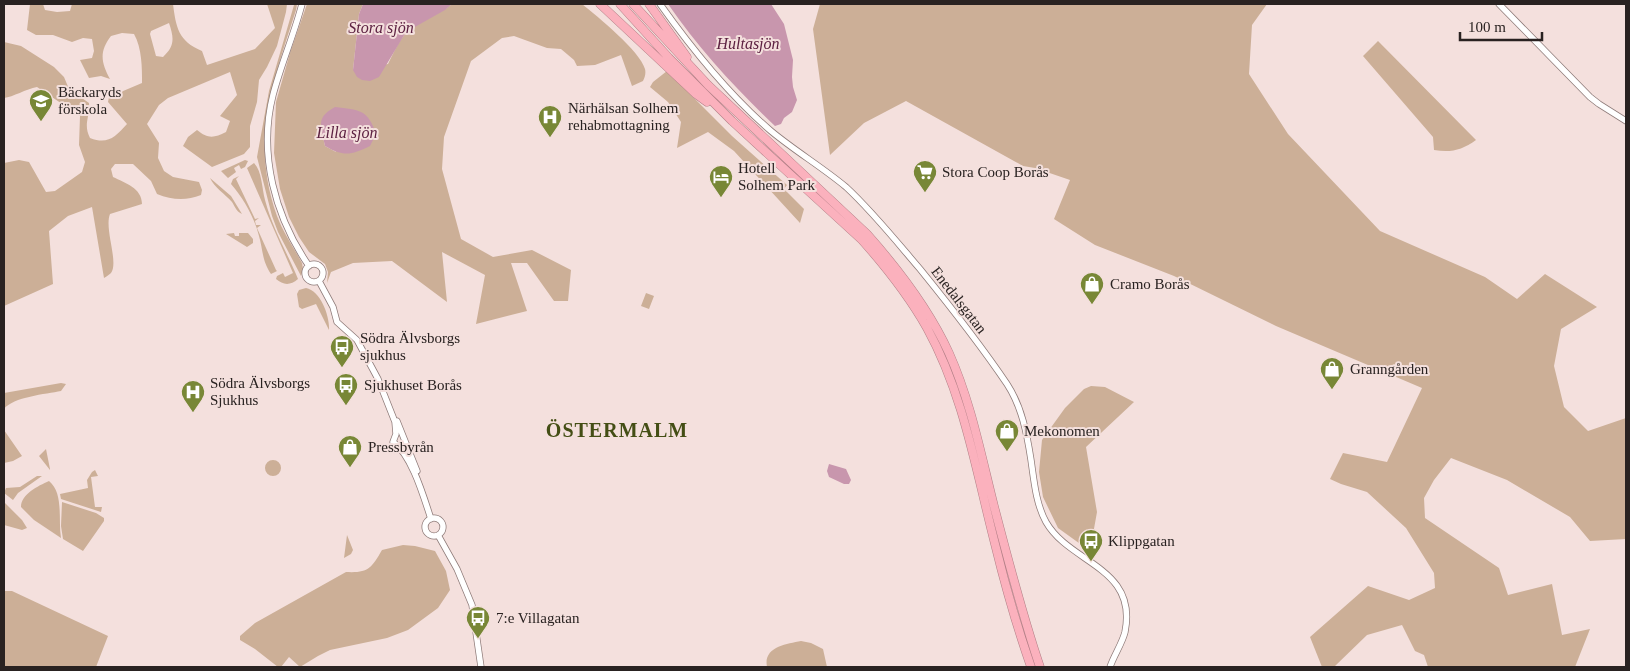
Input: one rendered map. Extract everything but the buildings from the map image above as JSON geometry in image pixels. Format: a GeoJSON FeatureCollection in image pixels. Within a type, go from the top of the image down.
{"type":"FeatureCollection","features":[{"type":"Feature","properties":{"kind":"highway"},"geometry":{"type":"LineString","coordinates":[[600,4],[696,94],[732,121]]}},
{"type":"Feature","properties":{"kind":"highway"},"geometry":{"type":"LineString","coordinates":[[620,4],[669,58],[732,121],[862,240],[899,285],[927,329],[948,373],[964,418],[997,553],[1031,667]]}},
{"type":"Feature","properties":{"kind":"highway"},"geometry":{"type":"LineString","coordinates":[[632,4],[708,85],[867,234],[905,280],[935,326],[959,378],[972,416],[1009,563],[1040,667]]}},
{"type":"Feature","properties":{"kind":"highway"},"geometry":{"type":"LineString","coordinates":[[649,4],[708,85]]}},
{"type":"Feature","properties":{"kind":"street"},"geometry":{"type":"LineString","coordinates":[[302,4],[272,97],[268,145],[271,176],[280,210],[287,228],[309,266]]}},
{"type":"Feature","properties":{"kind":"street","name":"Enedalsgatan"},"geometry":{"type":"LineString","coordinates":[[660,4],[730,91],[769,129],[846,187],[872,213],[958,316],[1008,386],[1016,401],[1026,432],[1037,496],[1045,521],[1055,535],[1107,573],[1123,599],[1126,614],[1125,633],[1110,667]]}},
{"type":"Feature","properties":{"kind":"street"},"geometry":{"type":"LineString","coordinates":[[1499,4],[1584,91],[1599,104],[1626,121]]}},
{"type":"Feature","properties":{"kind":"street"},"geometry":{"type":"LineString","coordinates":[[316,264],[323,270],[323,276],[318,281],[312,282],[306,277],[306,271],[309,266],[316,264]]}},
{"type":"Feature","properties":{"kind":"street"},"geometry":{"type":"LineString","coordinates":[[318,281],[333,307],[339,325],[357,340],[367,357],[395,416],[417,471],[415,478]]}},
{"type":"Feature","properties":{"kind":"street"},"geometry":{"type":"LineString","coordinates":[[392,412],[396,429],[393,442],[404,451],[431,519]]}},
{"type":"Feature","properties":{"kind":"street"},"geometry":{"type":"LineString","coordinates":[[431,519],[441,522],[442,529],[438,535],[430,536],[426,531],[426,523],[431,519]]}},
{"type":"Feature","properties":{"kind":"street"},"geometry":{"type":"LineString","coordinates":[[438,535],[456,568],[472,606],[481,667]]}},
{"type":"Feature","properties":{"kind":"shaded area"},"geometry":{"type":"Polygon","coordinates":[[[30,4],[43,4],[45,10],[57,12],[70,11],[72,4],[173,4],[175,20],[183,38],[202,51],[207,65],[255,49],[275,28],[267,4],[287,4],[277,46],[259,80],[257,102],[250,126],[250,147],[244,154],[212,167],[183,146],[188,137],[197,130],[211,137],[226,132],[230,121],[220,116],[237,95],[230,72],[168,98],[159,105],[147,124],[159,143],[158,158],[164,171],[173,177],[199,182],[202,190],[201,195],[179,199],[168,198],[157,194],[151,181],[133,164],[115,164],[111,169],[113,177],[136,190],[142,204],[110,214],[109,228],[113,261],[111,273],[104,278],[92,207],[68,216],[49,231],[53,284],[4,306],[4,163],[19,160],[29,162],[46,192],[55,191],[82,172],[85,162],[79,145],[80,116],[37,87],[4,98],[4,42],[21,46],[54,67],[64,77],[69,89],[89,103],[87,129],[90,138],[96,140],[102,141],[111,138],[119,133],[127,124],[108,102],[109,97],[142,83],[140,52],[134,34],[122,33],[111,36],[107,42],[103,52],[103,62],[110,79],[101,76],[89,78],[80,60],[92,58],[94,51],[92,39],[83,38],[72,42],[53,35],[36,35],[27,30],[30,4]],[[169,23],[151,31],[150,34],[156,56],[163,57],[170,49],[172,42],[169,23]]]}},
{"type":"Feature","properties":{"kind":"shaded area"},"geometry":{"type":"Polygon","coordinates":[[[297,4],[268,111],[265,136],[265,162],[269,188],[277,216],[302,263],[301,276],[278,232],[272,216],[257,157],[269,91],[294,5],[297,4]]]}},
{"type":"Feature","properties":{"kind":"shaded area"},"geometry":{"type":"Polygon","coordinates":[[[307,4],[363,4],[359,14],[353,70],[388,64],[398,44],[410,29],[452,4],[582,4],[608,26],[642,62],[645,70],[643,81],[632,86],[621,55],[595,65],[577,66],[574,60],[561,49],[547,48],[514,36],[502,38],[471,61],[444,137],[442,169],[461,239],[493,257],[532,250],[571,270],[568,301],[554,301],[527,263],[511,263],[527,311],[476,324],[485,275],[442,252],[447,302],[392,261],[353,263],[331,272],[327,283],[328,272],[325,264],[309,252],[289,217],[280,189],[274,153],[276,102],[307,4]],[[320,124],[325,146],[336,152],[320,124]]]}},
{"type":"Feature","properties":{"kind":"shaded area"},"geometry":{"type":"Polygon","coordinates":[[[820,4],[1267,4],[1252,25],[1249,74],[1288,134],[1380,231],[1485,277],[1517,299],[1545,274],[1597,307],[1561,329],[1554,366],[1564,407],[1588,431],[1626,418],[1626,539],[1590,541],[1570,517],[1507,480],[1451,458],[1434,480],[1424,498],[1425,518],[1499,568],[1508,595],[1552,584],[1562,635],[1590,629],[1575,667],[1428,667],[1424,655],[1415,651],[1402,625],[1367,635],[1334,667],[1322,667],[1310,637],[1368,586],[1409,600],[1435,588],[1434,573],[1406,528],[1367,492],[1330,479],[1343,453],[1387,462],[1422,388],[1276,326],[1174,276],[1095,245],[1054,219],[1070,180],[1035,168],[1023,166],[906,101],[864,123],[830,155],[813,29],[820,4]]]}},
{"type":"Feature","properties":{"kind":"shaded area"},"geometry":{"type":"Polygon","coordinates":[[[1378,41],[1476,140],[1456,150],[1434,150],[1433,137],[1363,56],[1378,41]]]}},
{"type":"Feature","properties":{"kind":"shaded area"},"geometry":{"type":"Polygon","coordinates":[[[667,71],[732,136],[787,185],[784,189],[804,209],[800,223],[734,151],[708,132],[677,148],[681,122],[668,102],[650,87],[653,82],[667,71]]]}},
{"type":"Feature","properties":{"kind":"shaded area"},"geometry":{"type":"Polygon","coordinates":[[[245,160],[248,161],[245,167],[241,169],[239,165],[234,168],[236,172],[228,178],[221,171],[245,160]]]}},
{"type":"Feature","properties":{"kind":"shaded area"},"geometry":{"type":"Polygon","coordinates":[[[254,163],[260,175],[272,221],[298,279],[289,284],[281,283],[276,279],[277,276],[283,273],[285,277],[293,273],[247,168],[254,163]]]}},
{"type":"Feature","properties":{"kind":"shaded area"},"geometry":{"type":"Polygon","coordinates":[[[239,176],[236,179],[255,219],[259,218],[255,221],[256,225],[261,225],[257,228],[277,271],[271,274],[264,260],[257,229],[251,215],[231,184],[233,179],[239,176]]]}},
{"type":"Feature","properties":{"kind":"shaded area"},"geometry":{"type":"Polygon","coordinates":[[[210,178],[231,196],[242,214],[237,211],[232,202],[210,178]]]}},
{"type":"Feature","properties":{"kind":"shaded area"},"geometry":{"type":"Polygon","coordinates":[[[234,233],[235,236],[239,236],[239,233],[248,233],[253,239],[253,243],[247,247],[226,234],[234,233]]]}},
{"type":"Feature","properties":{"kind":"shaded area"},"geometry":{"type":"Polygon","coordinates":[[[306,288],[316,294],[324,305],[329,330],[316,304],[302,309],[299,307],[297,294],[299,290],[306,288]]]}},
{"type":"Feature","properties":{"kind":"shaded area"},"geometry":{"type":"Polygon","coordinates":[[[646,293],[654,296],[649,309],[641,306],[646,293]]]}},
{"type":"Feature","properties":{"kind":"shaded area"},"geometry":{"type":"Polygon","coordinates":[[[61,383],[66,384],[61,391],[22,399],[8,405],[4,409],[4,393],[61,383]]]}},
{"type":"Feature","properties":{"kind":"shaded area"},"geometry":{"type":"Polygon","coordinates":[[[1091,386],[1105,387],[1134,402],[1086,447],[1097,512],[1090,551],[1058,528],[1043,497],[1039,472],[1042,440],[1065,408],[1084,389],[1091,386]]]}},
{"type":"Feature","properties":{"kind":"shaded area"},"geometry":{"type":"Polygon","coordinates":[[[4,430],[22,456],[4,463],[4,430]]]}},
{"type":"Feature","properties":{"kind":"shaded area"},"geometry":{"type":"Polygon","coordinates":[[[46,449],[50,469],[50,470],[39,456],[46,449]]]}},
{"type":"Feature","properties":{"kind":"shaded area"},"geometry":{"type":"Polygon","coordinates":[[[270,460],[276,460],[281,465],[279,474],[270,476],[265,471],[265,465],[270,460]]]}},
{"type":"Feature","properties":{"kind":"shaded area"},"geometry":{"type":"Polygon","coordinates":[[[95,470],[98,476],[91,477],[95,507],[102,507],[101,512],[61,499],[60,494],[88,488],[87,480],[95,470]]]}},
{"type":"Feature","properties":{"kind":"shaded area"},"geometry":{"type":"Polygon","coordinates":[[[37,476],[42,476],[18,493],[13,500],[4,493],[6,488],[20,487],[37,476]]]}},
{"type":"Feature","properties":{"kind":"shaded area"},"geometry":{"type":"Polygon","coordinates":[[[49,481],[54,486],[59,500],[61,538],[34,520],[21,507],[27,494],[49,481]]]}},
{"type":"Feature","properties":{"kind":"shaded area"},"geometry":{"type":"Polygon","coordinates":[[[4,502],[22,520],[27,528],[22,530],[4,525],[4,502]]]}},
{"type":"Feature","properties":{"kind":"shaded area"},"geometry":{"type":"Polygon","coordinates":[[[62,502],[96,513],[104,518],[104,521],[83,551],[63,539],[61,526],[62,502]]]}},
{"type":"Feature","properties":{"kind":"shaded area"},"geometry":{"type":"Polygon","coordinates":[[[347,535],[353,550],[351,554],[344,558],[347,535]]]}},
{"type":"Feature","properties":{"kind":"shaded area"},"geometry":{"type":"Polygon","coordinates":[[[403,545],[435,551],[446,571],[450,590],[438,608],[408,630],[387,638],[330,650],[300,667],[289,657],[281,667],[278,667],[240,640],[240,636],[255,623],[346,572],[359,572],[372,566],[382,550],[403,545]]]}},
{"type":"Feature","properties":{"kind":"shaded area"},"geometry":{"type":"Polygon","coordinates":[[[4,591],[12,591],[108,636],[96,667],[4,667],[4,591]]]}},
{"type":"Feature","properties":{"kind":"shaded area"},"geometry":{"type":"Polygon","coordinates":[[[801,641],[811,643],[823,649],[827,667],[767,667],[767,660],[772,651],[783,645],[801,641]]]}},
{"type":"Feature","properties":{"kind":"water","name":"Stora sjön"},"geometry":{"type":"Polygon","coordinates":[[[363,4],[452,4],[406,32],[379,77],[370,81],[357,77],[353,70],[359,14],[363,4]]]}},
{"type":"Feature","properties":{"kind":"water","name":"Hultasjön"},"geometry":{"type":"Polygon","coordinates":[[[668,4],[771,4],[784,24],[793,60],[793,87],[797,100],[792,112],[784,118],[781,124],[775,126],[732,83],[692,37],[668,4]]]}},
{"type":"Feature","properties":{"kind":"water","name":"Lilla sjön"},"geometry":{"type":"Polygon","coordinates":[[[335,107],[356,110],[366,115],[376,134],[370,146],[352,153],[343,153],[325,146],[321,128],[322,119],[324,115],[335,107]]]}},
{"type":"Feature","properties":{"kind":"water"},"geometry":{"type":"Polygon","coordinates":[[[829,464],[846,469],[851,480],[849,484],[844,484],[829,477],[827,471],[829,464]]]}},
{"type":"Feature","properties":{"kind":"place","name":"Bäckaryds förskola"},"geometry":{"type":"Point","coordinates":[41,122]}},
{"type":"Feature","properties":{"kind":"place","name":"Närhälsan Solhem rehabmottagning"},"geometry":{"type":"Point","coordinates":[550,138]}},
{"type":"Feature","properties":{"kind":"place","name":"Stora Coop Borås"},"geometry":{"type":"Point","coordinates":[925,193]}},
{"type":"Feature","properties":{"kind":"place","name":"Hotell Solhem Park"},"geometry":{"type":"Point","coordinates":[721,198]}},
{"type":"Feature","properties":{"kind":"place","name":"Cramo Borås"},"geometry":{"type":"Point","coordinates":[1092,305]}},
{"type":"Feature","properties":{"kind":"place","name":"Södra Älvsborgs sjukhus"},"geometry":{"type":"Point","coordinates":[342,368]}},
{"type":"Feature","properties":{"kind":"place","name":"Granngården"},"geometry":{"type":"Point","coordinates":[1332,390]}},
{"type":"Feature","properties":{"kind":"place","name":"Sjukhuset Borås"},"geometry":{"type":"Point","coordinates":[346,406]}},
{"type":"Feature","properties":{"kind":"place","name":"Södra Älvsborgs Sjukhus"},"geometry":{"type":"Point","coordinates":[193,413]}},
{"type":"Feature","properties":{"kind":"place","name":"Mekonomen"},"geometry":{"type":"Point","coordinates":[1007,452]}},
{"type":"Feature","properties":{"kind":"place","name":"Pressbyrån"},"geometry":{"type":"Point","coordinates":[350,468]}},
{"type":"Feature","properties":{"kind":"place","name":"Klippgatan"},"geometry":{"type":"Point","coordinates":[1091,562]}},
{"type":"Feature","properties":{"kind":"place","name":"7:e Villagatan"},"geometry":{"type":"Point","coordinates":[478,639]}},
{"type":"Feature","properties":{"kind":"district","name":"ÖSTERMALM"},"geometry":{"type":"Point","coordinates":[617,430]}}]}
